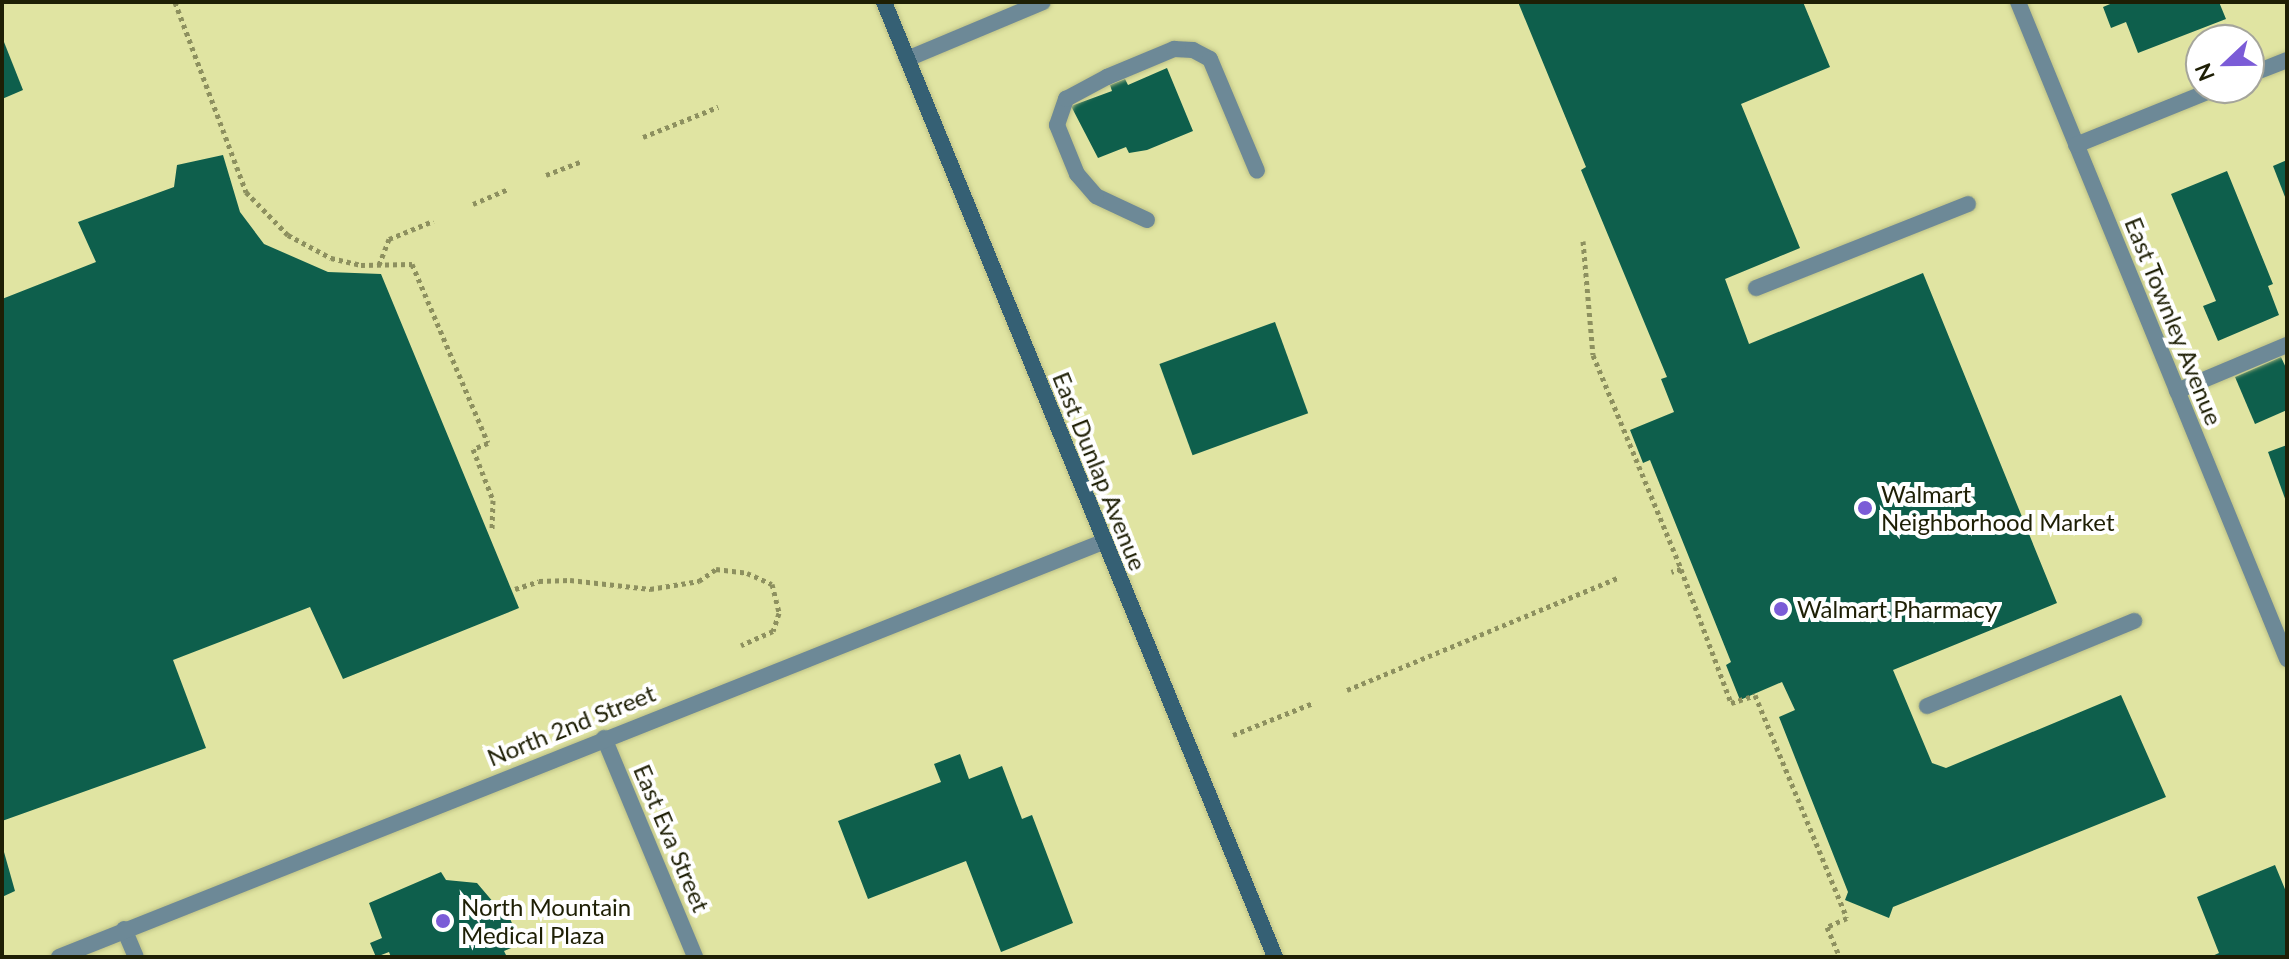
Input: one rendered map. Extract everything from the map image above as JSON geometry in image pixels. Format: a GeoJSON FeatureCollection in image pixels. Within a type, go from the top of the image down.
{"type":"FeatureCollection","features":[{"type":"Feature","properties":{"kind":"main road","name":"East Dunlap Avenue"},"geometry":{"type":"LineString","coordinates":[[884,2],[1275,957]]}},
{"type":"Feature","properties":{"kind":"street"},"geometry":{"type":"LineString","coordinates":[[907,59],[1043,2]]}},
{"type":"Feature","properties":{"kind":"street","name":"East Townley Avenue"},"geometry":{"type":"LineString","coordinates":[[2018,2],[2177,391],[2279,618],[2287,659]]}},
{"type":"Feature","properties":{"kind":"street"},"geometry":{"type":"LineString","coordinates":[[1147,220],[1096,196],[1077,174],[1057,125],[1066,99],[1107,77],[1174,49],[1193,50],[1210,59],[1257,171]]}},
{"type":"Feature","properties":{"kind":"street"},"geometry":{"type":"LineString","coordinates":[[2265,69],[2287,60]]}},
{"type":"Feature","properties":{"kind":"street"},"geometry":{"type":"LineString","coordinates":[[2076,145],[2185,101]]}},
{"type":"Feature","properties":{"kind":"street"},"geometry":{"type":"LineString","coordinates":[[1756,288],[1968,204]]}},
{"type":"Feature","properties":{"kind":"street"},"geometry":{"type":"LineString","coordinates":[[2177,391],[2287,345]]}},
{"type":"Feature","properties":{"kind":"street","name":"North 2nd Street"},"geometry":{"type":"LineString","coordinates":[[59,957],[1103,542]]}},
{"type":"Feature","properties":{"kind":"street"},"geometry":{"type":"LineString","coordinates":[[1927,706],[2134,621]]}},
{"type":"Feature","properties":{"kind":"street","name":"East Eva Street"},"geometry":{"type":"LineString","coordinates":[[604,738],[695,957]]}},
{"type":"Feature","properties":{"kind":"street"},"geometry":{"type":"LineString","coordinates":[[124,929],[136,957]]}},
{"type":"Feature","properties":{"kind":"path"},"geometry":{"type":"LineString","coordinates":[[175,2],[246,192],[288,235],[331,258],[379,265],[412,264],[488,443],[473,449],[493,500],[492,531]]}},
{"type":"Feature","properties":{"kind":"path"},"geometry":{"type":"LineString","coordinates":[[643,137],[718,107]]}},
{"type":"Feature","properties":{"kind":"path"},"geometry":{"type":"LineString","coordinates":[[546,175],[582,161]]}},
{"type":"Feature","properties":{"kind":"path"},"geometry":{"type":"LineString","coordinates":[[473,204],[509,189]]}},
{"type":"Feature","properties":{"kind":"path"},"geometry":{"type":"LineString","coordinates":[[379,265],[389,239],[433,221]]}},
{"type":"Feature","properties":{"kind":"path"},"geometry":{"type":"LineString","coordinates":[[1583,241],[1593,355],[1681,569],[1731,703],[1755,695],[1847,918],[1827,927],[1840,957]]}},
{"type":"Feature","properties":{"kind":"path"},"geometry":{"type":"LineString","coordinates":[[515,589],[539,581],[570,580],[650,589],[699,581],[716,569],[747,573],[772,584],[779,613],[773,631],[741,645]]}},
{"type":"Feature","properties":{"kind":"path"},"geometry":{"type":"LineString","coordinates":[[1671,572],[1681,569]]}},
{"type":"Feature","properties":{"kind":"path"},"geometry":{"type":"LineString","coordinates":[[1347,690],[1618,578]]}},
{"type":"Feature","properties":{"kind":"path"},"geometry":{"type":"LineString","coordinates":[[1233,735],[1313,703]]}},
{"type":"Feature","properties":{"kind":"building"},"geometry":{"type":"Polygon","coordinates":[[[1518,2],[1803,2],[1830,67],[1741,104],[1800,248],[1725,279],[1749,344],[1923,273],[2057,603],[1893,670],[1932,763],[1946,768],[2121,695],[2166,797],[1893,907],[1889,918],[1845,900],[1848,892],[1779,717],[1795,710],[1782,682],[1740,700],[1726,665],[1731,662],[1650,460],[1643,463],[1630,430],[1674,412],[1661,379],[1667,377],[1581,170],[1586,167],[1518,2]]]}},
{"type":"Feature","properties":{"kind":"building"},"geometry":{"type":"Polygon","coordinates":[[[2115,2],[2219,2],[2226,19],[2213,24],[2185,24],[2185,35],[2138,53],[2126,22],[2111,28],[2103,7],[2115,2]]]}},
{"type":"Feature","properties":{"kind":"building"},"geometry":{"type":"Polygon","coordinates":[[[2,37],[23,90],[2,99],[2,37]]]}},
{"type":"Feature","properties":{"kind":"building"},"geometry":{"type":"Polygon","coordinates":[[[1167,68],[1193,131],[1147,150],[1129,153],[1126,147],[1098,158],[1071,106],[1112,91],[1110,85],[1125,79],[1128,85],[1167,68]]]}},
{"type":"Feature","properties":{"kind":"building"},"geometry":{"type":"Polygon","coordinates":[[[223,155],[240,212],[264,244],[328,272],[381,274],[519,608],[343,679],[310,607],[173,660],[206,748],[2,821],[2,299],[96,262],[78,222],[174,187],[177,165],[223,155]]]}},
{"type":"Feature","properties":{"kind":"building"},"geometry":{"type":"Polygon","coordinates":[[[2287,160],[2287,202],[2273,166],[2287,160]]]}},
{"type":"Feature","properties":{"kind":"building"},"geometry":{"type":"Polygon","coordinates":[[[2227,171],[2273,284],[2268,286],[2279,315],[2218,341],[2203,306],[2216,301],[2171,194],[2227,171]]]}},
{"type":"Feature","properties":{"kind":"building"},"geometry":{"type":"Polygon","coordinates":[[[1275,322],[1308,413],[1193,455],[1159,364],[1275,322]]]}},
{"type":"Feature","properties":{"kind":"building"},"geometry":{"type":"Polygon","coordinates":[[[2281,357],[2287,370],[2287,410],[2255,424],[2235,377],[2281,357]]]}},
{"type":"Feature","properties":{"kind":"building"},"geometry":{"type":"Polygon","coordinates":[[[2287,445],[2287,504],[2268,452],[2287,445]]]}},
{"type":"Feature","properties":{"kind":"building"},"geometry":{"type":"Polygon","coordinates":[[[960,754],[969,779],[1002,766],[1022,819],[1032,815],[1073,923],[1001,952],[966,861],[868,899],[838,821],[941,782],[934,764],[960,754]]]}},
{"type":"Feature","properties":{"kind":"building"},"geometry":{"type":"Polygon","coordinates":[[[2,845],[15,891],[2,897],[2,845]]]}},
{"type":"Feature","properties":{"kind":"building"},"geometry":{"type":"Polygon","coordinates":[[[2275,865],[2287,894],[2287,957],[2210,957],[2219,953],[2197,897],[2275,865]]]}},
{"type":"Feature","properties":{"kind":"building","name":"North Mountain Medical Plaza"},"geometry":{"type":"Polygon","coordinates":[[[441,872],[446,880],[477,883],[494,903],[502,900],[521,944],[504,951],[507,957],[391,957],[389,952],[376,957],[370,943],[382,938],[369,903],[441,872]]]}},
{"type":"Feature","properties":{"kind":"place","name":"Walmart Neighborhood Market"},"geometry":{"type":"Point","coordinates":[1865,508]}},
{"type":"Feature","properties":{"kind":"place","name":"Walmart Pharmacy"},"geometry":{"type":"Point","coordinates":[1781,609]}},
{"type":"Feature","properties":{"kind":"place","name":"North Mountain Medical Plaza"},"geometry":{"type":"Point","coordinates":[443,921]}}]}
